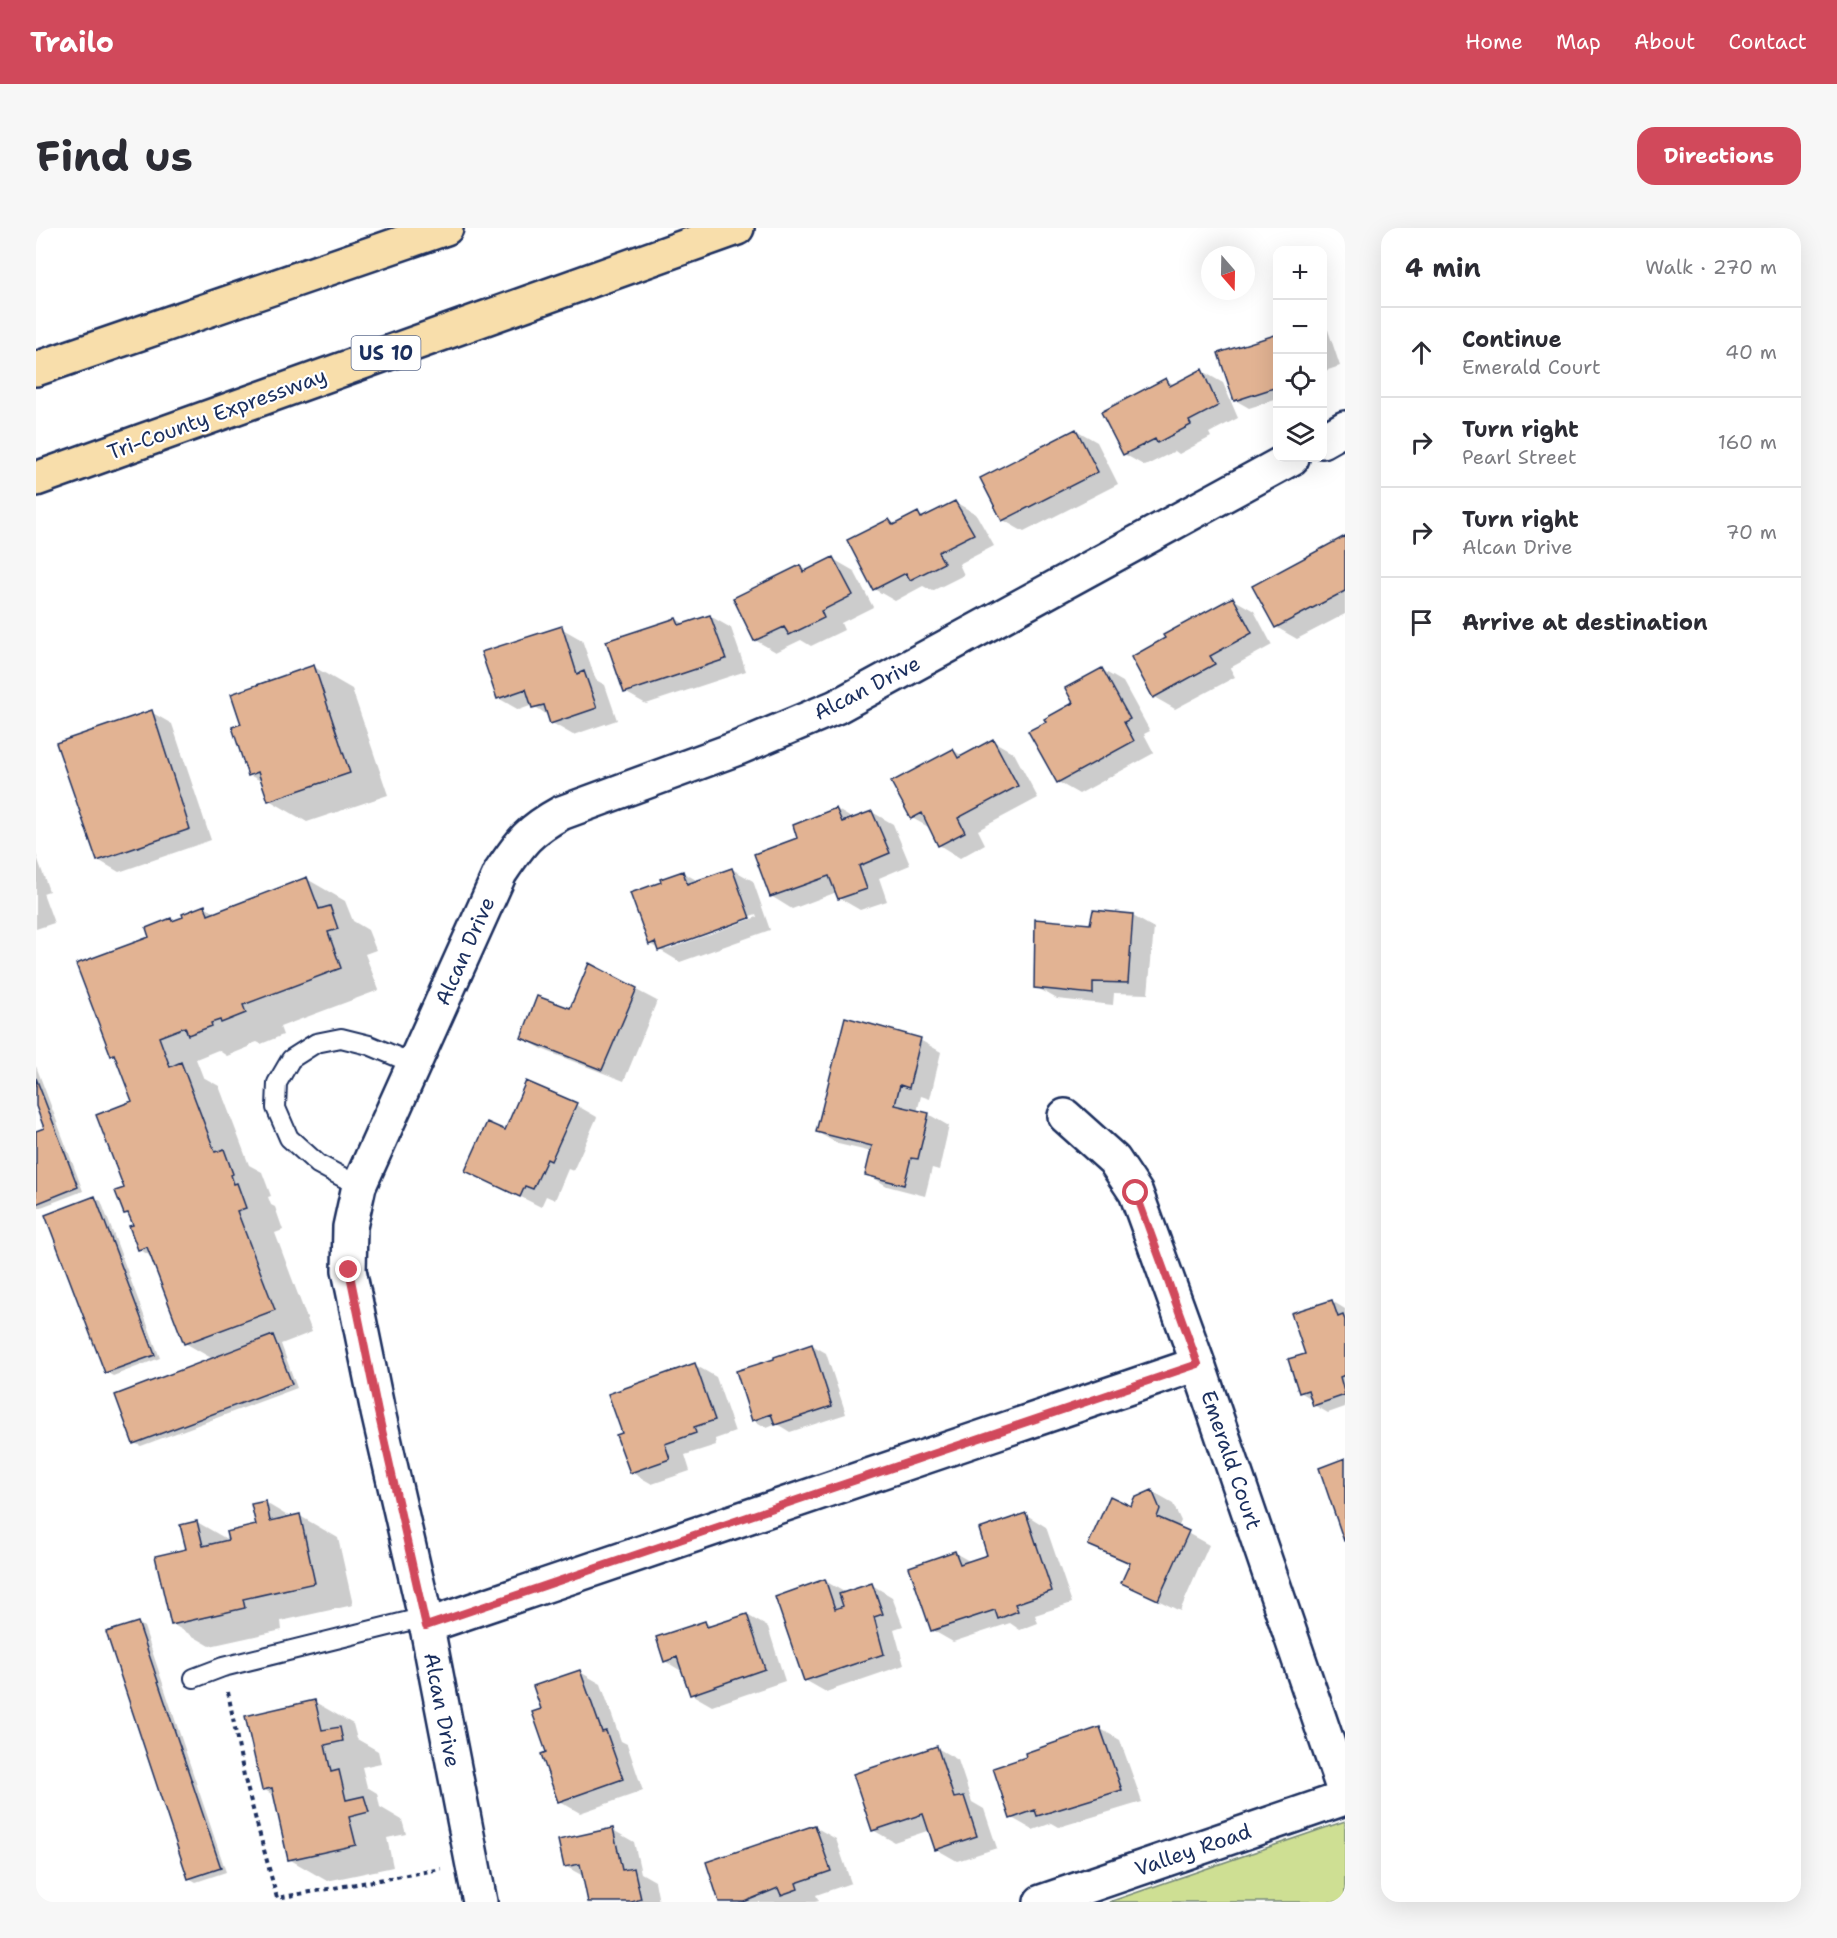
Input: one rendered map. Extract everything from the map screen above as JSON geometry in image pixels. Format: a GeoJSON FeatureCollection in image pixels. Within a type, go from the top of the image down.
{"type":"FeatureCollection","features":[{"type":"Feature","properties":{"kind":"highway"},"geometry":{"type":"LineString","coordinates":[[36,369],[446,228]]}},
{"type":"Feature","properties":{"kind":"highway","name":"Tri-County Expressway"},"geometry":{"type":"LineString","coordinates":[[36,479],[737,228]]}},
{"type":"Feature","properties":{"kind":"street"},"geometry":{"type":"LineString","coordinates":[[1327,439],[1345,428]]}},
{"type":"Feature","properties":{"kind":"street","name":"Alcan Drive"},"geometry":{"type":"LineString","coordinates":[[480,1902],[426,1622],[378,1412],[349,1270],[350,1227],[359,1186],[500,873],[521,842],[540,825],[561,813],[738,748],[836,707],[1285,462]]}},
{"type":"Feature","properties":{"kind":"street","name":"Emerald Court"},"geometry":{"type":"LineString","coordinates":[[1065,1116],[1114,1160],[1136,1193],[1198,1364],[1345,1796]]}},
{"type":"Feature","properties":{"kind":"street"},"geometry":{"type":"LineString","coordinates":[[426,1622],[1198,1364]]}},
{"type":"Feature","properties":{"kind":"street","name":"Valley Road"},"geometry":{"type":"LineString","coordinates":[[1041,1902],[1345,1796]]}},
{"type":"Feature","properties":{"kind":"lane"},"geometry":{"type":"LineString","coordinates":[[359,1186],[318,1164],[290,1138],[276,1108],[277,1083],[291,1059],[316,1043],[341,1038],[369,1045],[414,1064]]}},
{"type":"Feature","properties":{"kind":"lane"},"geometry":{"type":"LineString","coordinates":[[194,1678],[224,1667],[426,1622]]}},
{"type":"Feature","properties":{"kind":"path"},"geometry":{"type":"LineString","coordinates":[[224,1667],[244,1776],[276,1898],[471,1864]]}},
{"type":"Feature","properties":{"kind":"green space"},"geometry":{"type":"Polygon","coordinates":[[[1345,1821],[1345,1902],[1109,1902],[1345,1821]]]}},
{"type":"Feature","properties":{"kind":"building"},"geometry":{"type":"Polygon","coordinates":[[[1273,336],[1273,388],[1234,401],[1218,353],[1273,336]]]}},
{"type":"Feature","properties":{"kind":"building"},"geometry":{"type":"Polygon","coordinates":[[[1202,369],[1218,406],[1189,421],[1191,425],[1157,443],[1155,439],[1123,455],[1101,412],[1166,378],[1170,386],[1202,369]]]}},
{"type":"Feature","properties":{"kind":"building"},"geometry":{"type":"Polygon","coordinates":[[[1076,429],[1098,472],[1002,521],[980,478],[1076,429]]]}},
{"type":"Feature","properties":{"kind":"building"},"geometry":{"type":"Polygon","coordinates":[[[955,501],[974,534],[938,552],[944,563],[910,580],[906,573],[873,590],[847,540],[889,519],[893,525],[918,512],[921,518],[955,501]]]}},
{"type":"Feature","properties":{"kind":"building"},"geometry":{"type":"Polygon","coordinates":[[[1345,536],[1345,591],[1275,628],[1252,586],[1345,536]]]}},
{"type":"Feature","properties":{"kind":"building"},"geometry":{"type":"Polygon","coordinates":[[[833,557],[853,595],[821,611],[824,618],[789,635],[784,627],[754,641],[733,598],[800,565],[803,572],[833,557]]]}},
{"type":"Feature","properties":{"kind":"building"},"geometry":{"type":"Polygon","coordinates":[[[1233,597],[1252,633],[1210,656],[1215,664],[1153,698],[1131,657],[1165,638],[1163,635],[1233,597]]]}},
{"type":"Feature","properties":{"kind":"building"},"geometry":{"type":"Polygon","coordinates":[[[710,615],[726,659],[624,693],[606,641],[676,618],[679,625],[710,615]]]}},
{"type":"Feature","properties":{"kind":"building"},"geometry":{"type":"Polygon","coordinates":[[[562,626],[577,674],[584,671],[597,708],[550,724],[544,705],[532,708],[526,689],[497,699],[481,652],[562,626]]]}},
{"type":"Feature","properties":{"kind":"building"},"geometry":{"type":"Polygon","coordinates":[[[314,665],[350,773],[268,801],[258,772],[248,776],[232,727],[241,724],[231,694],[314,665]]]}},
{"type":"Feature","properties":{"kind":"building"},"geometry":{"type":"Polygon","coordinates":[[[1102,668],[1130,719],[1124,722],[1134,741],[1057,783],[1028,731],[1046,722],[1044,719],[1073,703],[1065,688],[1102,668]]]}},
{"type":"Feature","properties":{"kind":"building"},"geometry":{"type":"Polygon","coordinates":[[[152,710],[190,829],[97,861],[56,743],[152,710]]]}},
{"type":"Feature","properties":{"kind":"building"},"geometry":{"type":"Polygon","coordinates":[[[993,739],[1018,786],[958,818],[965,832],[938,846],[922,813],[911,819],[891,782],[953,749],[958,758],[993,739]]]}},
{"type":"Feature","properties":{"kind":"building"},"geometry":{"type":"Polygon","coordinates":[[[836,808],[842,822],[872,811],[890,853],[859,866],[867,889],[838,899],[829,876],[770,897],[754,854],[797,838],[793,825],[836,808]]]}},
{"type":"Feature","properties":{"kind":"building"},"geometry":{"type":"Polygon","coordinates":[[[732,868],[750,918],[658,951],[655,942],[649,945],[630,893],[683,871],[687,884],[732,868]]]}},
{"type":"Feature","properties":{"kind":"building"},"geometry":{"type":"Polygon","coordinates":[[[307,877],[319,909],[330,906],[338,929],[328,932],[341,968],[243,1005],[246,1013],[221,1023],[220,1020],[211,1023],[212,1026],[188,1035],[185,1027],[159,1037],[170,1067],[181,1062],[215,1152],[224,1149],[234,1184],[237,1183],[246,1208],[237,1211],[275,1310],[184,1344],[147,1247],[138,1250],[129,1226],[133,1225],[128,1213],[124,1214],[115,1191],[124,1188],[96,1115],[132,1101],[114,1054],[111,1056],[76,964],[149,937],[146,928],[171,918],[172,921],[183,917],[182,914],[205,905],[208,915],[307,877]]]}},
{"type":"Feature","properties":{"kind":"building"},"geometry":{"type":"Polygon","coordinates":[[[1093,910],[1133,914],[1128,983],[1093,982],[1093,994],[1034,988],[1035,919],[1090,924],[1093,910]]]}},
{"type":"Feature","properties":{"kind":"building"},"geometry":{"type":"Polygon","coordinates":[[[589,963],[637,988],[602,1070],[521,1038],[537,996],[570,1008],[589,963]]]}},
{"type":"Feature","properties":{"kind":"building"},"geometry":{"type":"Polygon","coordinates":[[[845,1017],[921,1038],[909,1088],[900,1085],[895,1105],[929,1113],[918,1159],[911,1158],[904,1185],[865,1175],[872,1146],[816,1132],[845,1017]]]}},
{"type":"Feature","properties":{"kind":"building"},"geometry":{"type":"Polygon","coordinates":[[[36,1078],[78,1187],[36,1204],[36,1131],[44,1128],[36,1106],[36,1078]]]}},
{"type":"Feature","properties":{"kind":"building"},"geometry":{"type":"Polygon","coordinates":[[[526,1081],[577,1103],[551,1161],[547,1159],[533,1189],[525,1186],[520,1197],[465,1171],[487,1122],[505,1130],[526,1081]]]}},
{"type":"Feature","properties":{"kind":"building"},"geometry":{"type":"Polygon","coordinates":[[[95,1196],[155,1355],[105,1373],[45,1215],[95,1196]]]}},
{"type":"Feature","properties":{"kind":"building"},"geometry":{"type":"Polygon","coordinates":[[[1332,1300],[1338,1317],[1343,1315],[1345,1320],[1345,1375],[1340,1377],[1345,1395],[1313,1406],[1308,1390],[1299,1393],[1288,1359],[1305,1354],[1291,1313],[1332,1300]]]}},
{"type":"Feature","properties":{"kind":"building"},"geometry":{"type":"Polygon","coordinates":[[[273,1335],[292,1384],[133,1444],[115,1395],[273,1335]]]}},
{"type":"Feature","properties":{"kind":"building"},"geometry":{"type":"Polygon","coordinates":[[[812,1344],[832,1406],[775,1425],[771,1414],[752,1421],[736,1371],[812,1344]]]}},
{"type":"Feature","properties":{"kind":"building"},"geometry":{"type":"Polygon","coordinates":[[[695,1363],[715,1420],[694,1427],[696,1433],[665,1444],[670,1459],[630,1473],[616,1435],[622,1433],[608,1394],[695,1363]]]}},
{"type":"Feature","properties":{"kind":"building"},"geometry":{"type":"Polygon","coordinates":[[[1345,1458],[1345,1541],[1344,1541],[1319,1468],[1345,1458]]]}},
{"type":"Feature","properties":{"kind":"building"},"geometry":{"type":"Polygon","coordinates":[[[1152,1490],[1160,1509],[1157,1517],[1189,1531],[1158,1600],[1121,1583],[1130,1563],[1088,1545],[1110,1496],[1131,1506],[1134,1498],[1152,1490]]]}},
{"type":"Feature","properties":{"kind":"building"},"geometry":{"type":"Polygon","coordinates":[[[266,1501],[270,1521],[300,1514],[315,1583],[243,1599],[245,1608],[171,1625],[155,1556],[186,1549],[180,1525],[197,1521],[203,1546],[228,1540],[226,1532],[256,1525],[251,1504],[266,1501]]]}},
{"type":"Feature","properties":{"kind":"building"},"geometry":{"type":"Polygon","coordinates":[[[1026,1513],[1052,1591],[1015,1604],[1018,1611],[998,1619],[995,1610],[931,1631],[909,1567],[955,1551],[960,1564],[987,1555],[979,1529],[1026,1513]]]}},
{"type":"Feature","properties":{"kind":"building"},"geometry":{"type":"Polygon","coordinates":[[[825,1579],[835,1609],[843,1606],[839,1594],[872,1583],[883,1614],[874,1617],[884,1654],[804,1681],[775,1597],[825,1579]]]}},
{"type":"Feature","properties":{"kind":"building"},"geometry":{"type":"Polygon","coordinates":[[[747,1614],[765,1669],[690,1695],[677,1657],[664,1662],[656,1637],[705,1621],[707,1627],[747,1614]]]}},
{"type":"Feature","properties":{"kind":"building"},"geometry":{"type":"Polygon","coordinates":[[[138,1622],[221,1868],[188,1879],[106,1632],[138,1622]]]}},
{"type":"Feature","properties":{"kind":"building"},"geometry":{"type":"Polygon","coordinates":[[[580,1670],[602,1732],[606,1731],[623,1779],[558,1802],[541,1754],[546,1752],[532,1712],[541,1709],[533,1686],[580,1670]]]}},
{"type":"Feature","properties":{"kind":"building"},"geometry":{"type":"Polygon","coordinates":[[[315,1700],[322,1730],[340,1727],[343,1741],[325,1745],[331,1772],[339,1770],[346,1800],[364,1796],[369,1812],[349,1817],[356,1845],[288,1860],[272,1788],[262,1790],[245,1716],[315,1700]]]}},
{"type":"Feature","properties":{"kind":"building"},"geometry":{"type":"Polygon","coordinates":[[[1100,1727],[1122,1790],[1037,1816],[1035,1810],[1010,1819],[993,1768],[1026,1757],[1025,1753],[1100,1727]]]}},
{"type":"Feature","properties":{"kind":"building"},"geometry":{"type":"Polygon","coordinates":[[[937,1746],[954,1798],[964,1796],[977,1836],[935,1850],[923,1814],[872,1831],[853,1774],[937,1746]]]}},
{"type":"Feature","properties":{"kind":"building"},"geometry":{"type":"Polygon","coordinates":[[[815,1825],[831,1871],[796,1883],[798,1889],[781,1895],[778,1888],[744,1902],[719,1902],[706,1862],[815,1825]]]}},
{"type":"Feature","properties":{"kind":"building"},"geometry":{"type":"Polygon","coordinates":[[[613,1828],[622,1870],[634,1868],[641,1899],[632,1902],[588,1902],[580,1864],[564,1867],[558,1840],[613,1828]]]}},
{"type":"Feature","properties":{"kind":"route"},"geometry":{"type":"LineString","coordinates":[[349,1270],[426,1626],[1198,1364],[1136,1193]]}}]}
